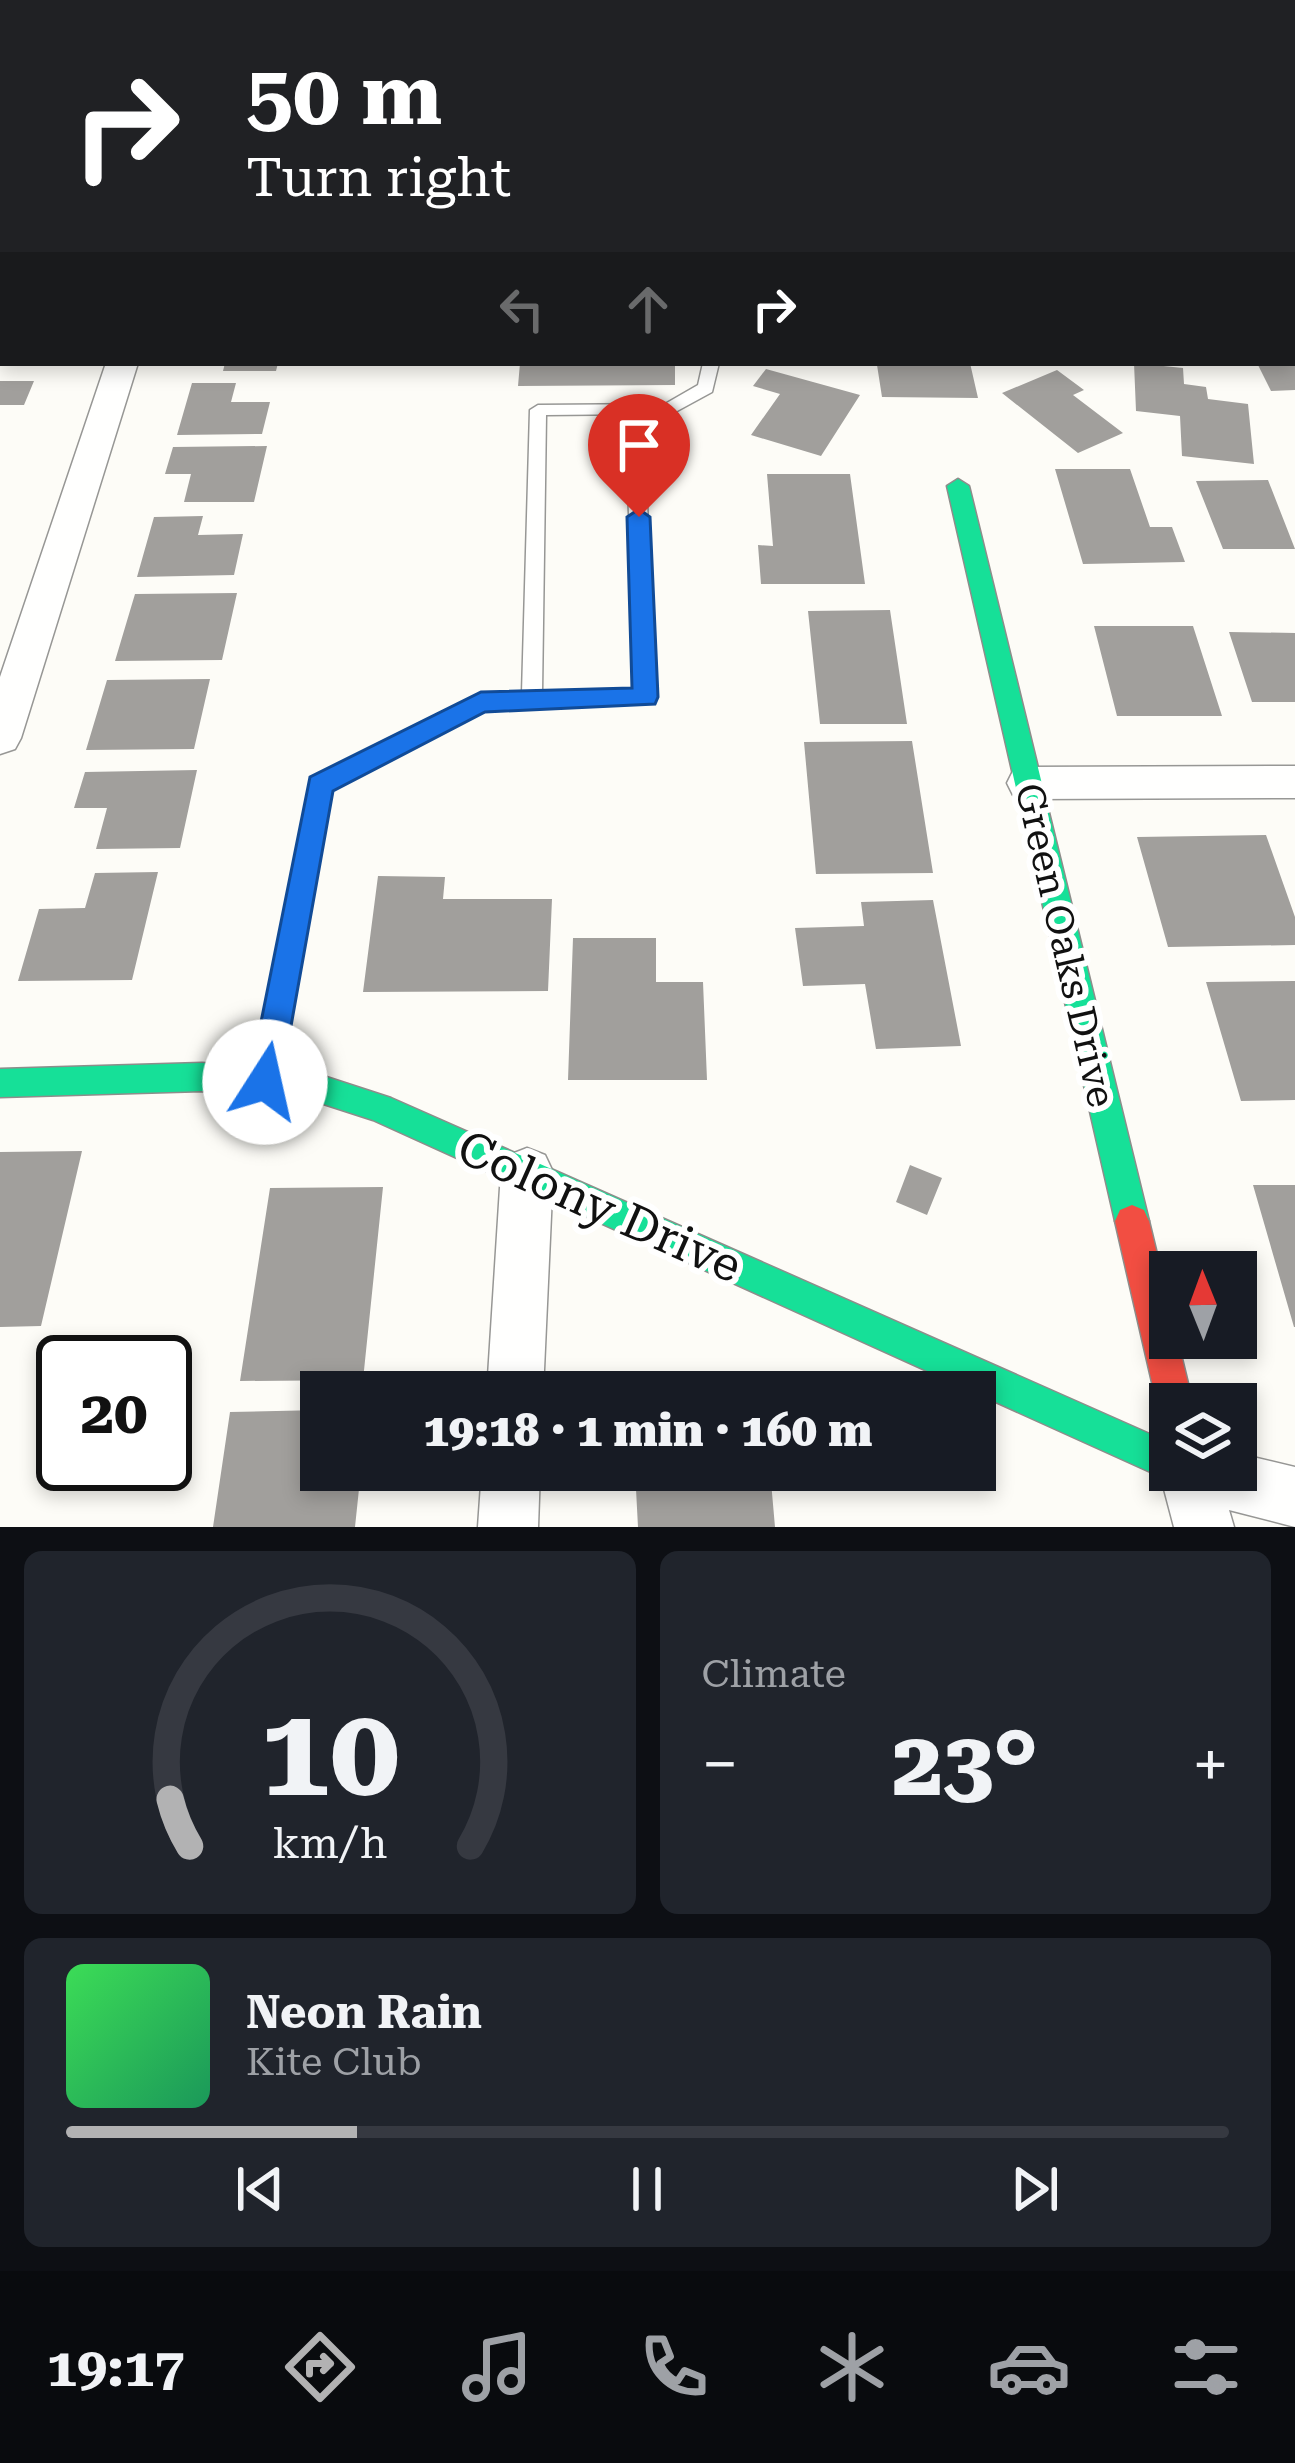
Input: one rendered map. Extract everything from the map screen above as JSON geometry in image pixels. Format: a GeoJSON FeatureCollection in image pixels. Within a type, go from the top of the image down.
{"type":"FeatureCollection","features":[{"type":"Feature","properties":{"kind":"main road","name":"Green Oaks Drive"},"geometry":{"type":"LineString","coordinates":[[958,486],[1170,1383]]}},
{"type":"Feature","properties":{"kind":"main road","name":"Colony Drive"},"geometry":{"type":"LineString","coordinates":[[0,1082],[202,1078],[304,1084],[380,1108],[1149,1453]]}},
{"type":"Feature","properties":{"kind":"street"},"geometry":{"type":"LineString","coordinates":[[0,738],[121,366]]}},
{"type":"Feature","properties":{"kind":"street"},"geometry":{"type":"LineString","coordinates":[[1028,783],[1295,782]]}},
{"type":"Feature","properties":{"kind":"street"},"geometry":{"type":"LineString","coordinates":[[516,1371],[527,1172]]}},
{"type":"Feature","properties":{"kind":"street"},"geometry":{"type":"LineString","coordinates":[[1257,1487],[1295,1497]]}},
{"type":"Feature","properties":{"kind":"street"},"geometry":{"type":"LineString","coordinates":[[508,1527],[510,1491]]}},
{"type":"Feature","properties":{"kind":"street"},"geometry":{"type":"LineString","coordinates":[[1195,1491],[1204,1527]]}},
{"type":"Feature","properties":{"kind":"lane"},"geometry":{"type":"LineString","coordinates":[[265,1082],[320,785],[481,702],[645,697],[635,427],[706,388],[710,366]]}},
{"type":"Feature","properties":{"kind":"lane"},"geometry":{"type":"LineString","coordinates":[[532,700],[538,410],[669,409]]}},
{"type":"Feature","properties":{"kind":"building"},"geometry":{"type":"Polygon","coordinates":[[[224,366],[277,366],[276,371],[223,371],[224,366]]]}},
{"type":"Feature","properties":{"kind":"building"},"geometry":{"type":"Polygon","coordinates":[[[520,366],[675,366],[675,385],[518,386],[520,366]]]}},
{"type":"Feature","properties":{"kind":"building"},"geometry":{"type":"Polygon","coordinates":[[[877,366],[971,366],[978,398],[882,397],[877,366]]]}},
{"type":"Feature","properties":{"kind":"building"},"geometry":{"type":"Polygon","coordinates":[[[1134,366],[1183,368],[1184,384],[1206,387],[1208,399],[1248,404],[1254,464],[1182,456],[1180,416],[1136,411],[1134,366]]]}},
{"type":"Feature","properties":{"kind":"building"},"geometry":{"type":"Polygon","coordinates":[[[1258,366],[1295,366],[1295,390],[1271,391],[1258,366]]]}},
{"type":"Feature","properties":{"kind":"building"},"geometry":{"type":"Polygon","coordinates":[[[766,369],[860,395],[821,456],[751,435],[780,394],[753,386],[766,369]]]}},
{"type":"Feature","properties":{"kind":"building"},"geometry":{"type":"Polygon","coordinates":[[[1057,370],[1084,390],[1073,395],[1123,433],[1078,453],[1002,393],[1057,370]]]}},
{"type":"Feature","properties":{"kind":"building"},"geometry":{"type":"Polygon","coordinates":[[[0,381],[34,381],[24,405],[0,405],[0,381]]]}},
{"type":"Feature","properties":{"kind":"building"},"geometry":{"type":"Polygon","coordinates":[[[192,383],[236,383],[231,402],[270,402],[262,434],[177,435],[192,383]]]}},
{"type":"Feature","properties":{"kind":"building"},"geometry":{"type":"Polygon","coordinates":[[[267,446],[254,502],[184,502],[191,474],[165,474],[173,447],[267,446]]]}},
{"type":"Feature","properties":{"kind":"building"},"geometry":{"type":"Polygon","coordinates":[[[1055,469],[1130,469],[1150,527],[1172,527],[1185,562],[1083,564],[1055,469]]]}},
{"type":"Feature","properties":{"kind":"building"},"geometry":{"type":"Polygon","coordinates":[[[767,474],[850,474],[865,584],[761,584],[758,545],[773,546],[767,474]]]}},
{"type":"Feature","properties":{"kind":"building"},"geometry":{"type":"Polygon","coordinates":[[[1268,480],[1295,549],[1223,549],[1196,481],[1268,480]]]}},
{"type":"Feature","properties":{"kind":"building"},"geometry":{"type":"Polygon","coordinates":[[[203,516],[198,535],[243,534],[234,575],[137,577],[154,517],[203,516]]]}},
{"type":"Feature","properties":{"kind":"building"},"geometry":{"type":"Polygon","coordinates":[[[237,593],[222,660],[115,661],[135,594],[237,593]]]}},
{"type":"Feature","properties":{"kind":"building"},"geometry":{"type":"Polygon","coordinates":[[[890,610],[907,724],[820,724],[808,611],[890,610]]]}},
{"type":"Feature","properties":{"kind":"building"},"geometry":{"type":"Polygon","coordinates":[[[1094,626],[1193,626],[1222,716],[1117,716],[1094,626]]]}},
{"type":"Feature","properties":{"kind":"building"},"geometry":{"type":"Polygon","coordinates":[[[1229,632],[1295,633],[1295,702],[1252,702],[1229,632]]]}},
{"type":"Feature","properties":{"kind":"building"},"geometry":{"type":"Polygon","coordinates":[[[210,679],[194,749],[86,750],[107,680],[210,679]]]}},
{"type":"Feature","properties":{"kind":"building"},"geometry":{"type":"Polygon","coordinates":[[[912,741],[933,873],[816,874],[804,742],[912,741]]]}},
{"type":"Feature","properties":{"kind":"building"},"geometry":{"type":"Polygon","coordinates":[[[197,770],[180,848],[96,849],[107,808],[74,808],[85,772],[197,770]]]}},
{"type":"Feature","properties":{"kind":"building"},"geometry":{"type":"Polygon","coordinates":[[[1266,835],[1295,917],[1295,945],[1168,947],[1137,837],[1266,835]]]}},
{"type":"Feature","properties":{"kind":"building"},"geometry":{"type":"Polygon","coordinates":[[[158,872],[132,980],[18,981],[39,909],[85,908],[95,873],[158,872]]]}},
{"type":"Feature","properties":{"kind":"building"},"geometry":{"type":"Polygon","coordinates":[[[378,876],[445,877],[443,899],[552,899],[548,991],[363,992],[378,876]]]}},
{"type":"Feature","properties":{"kind":"building"},"geometry":{"type":"Polygon","coordinates":[[[933,900],[961,1046],[876,1049],[865,984],[803,986],[795,928],[864,926],[861,902],[933,900]]]}},
{"type":"Feature","properties":{"kind":"building"},"geometry":{"type":"Polygon","coordinates":[[[573,938],[656,938],[656,982],[703,982],[707,1080],[568,1080],[573,938]]]}},
{"type":"Feature","properties":{"kind":"building"},"geometry":{"type":"Polygon","coordinates":[[[1295,981],[1295,1100],[1241,1101],[1206,982],[1295,981]]]}},
{"type":"Feature","properties":{"kind":"building"},"geometry":{"type":"Polygon","coordinates":[[[82,1151],[41,1326],[0,1327],[0,1152],[82,1151]]]}},
{"type":"Feature","properties":{"kind":"building"},"geometry":{"type":"Polygon","coordinates":[[[910,1165],[942,1178],[927,1215],[896,1202],[910,1165]]]}},
{"type":"Feature","properties":{"kind":"building"},"geometry":{"type":"Polygon","coordinates":[[[1253,1185],[1295,1185],[1295,1327],[1294,1327],[1253,1185]]]}},
{"type":"Feature","properties":{"kind":"building"},"geometry":{"type":"Polygon","coordinates":[[[383,1187],[364,1371],[300,1371],[300,1381],[240,1381],[270,1188],[383,1187]]]}},
{"type":"Feature","properties":{"kind":"building"},"geometry":{"type":"Polygon","coordinates":[[[300,1410],[300,1491],[359,1491],[355,1527],[213,1527],[230,1412],[300,1410]]]}},
{"type":"Feature","properties":{"kind":"building"},"geometry":{"type":"Polygon","coordinates":[[[636,1491],[772,1491],[775,1527],[638,1527],[636,1491]]]}},
{"type":"Feature","properties":{"kind":"traffic: fast"},"geometry":{"type":"LineString","coordinates":[[958,486],[1132,1221]]}},
{"type":"Feature","properties":{"kind":"traffic: fast"},"geometry":{"type":"LineString","coordinates":[[0,1083],[202,1077],[305,1084],[380,1108],[1149,1453]]}},
{"type":"Feature","properties":{"kind":"traffic: jam"},"geometry":{"type":"LineString","coordinates":[[1132,1221],[1170,1383]]}},
{"type":"Feature","properties":{"kind":"route"},"geometry":{"type":"LineString","coordinates":[[265,1082],[320,785],[481,702],[645,697],[639,517]]}}]}
